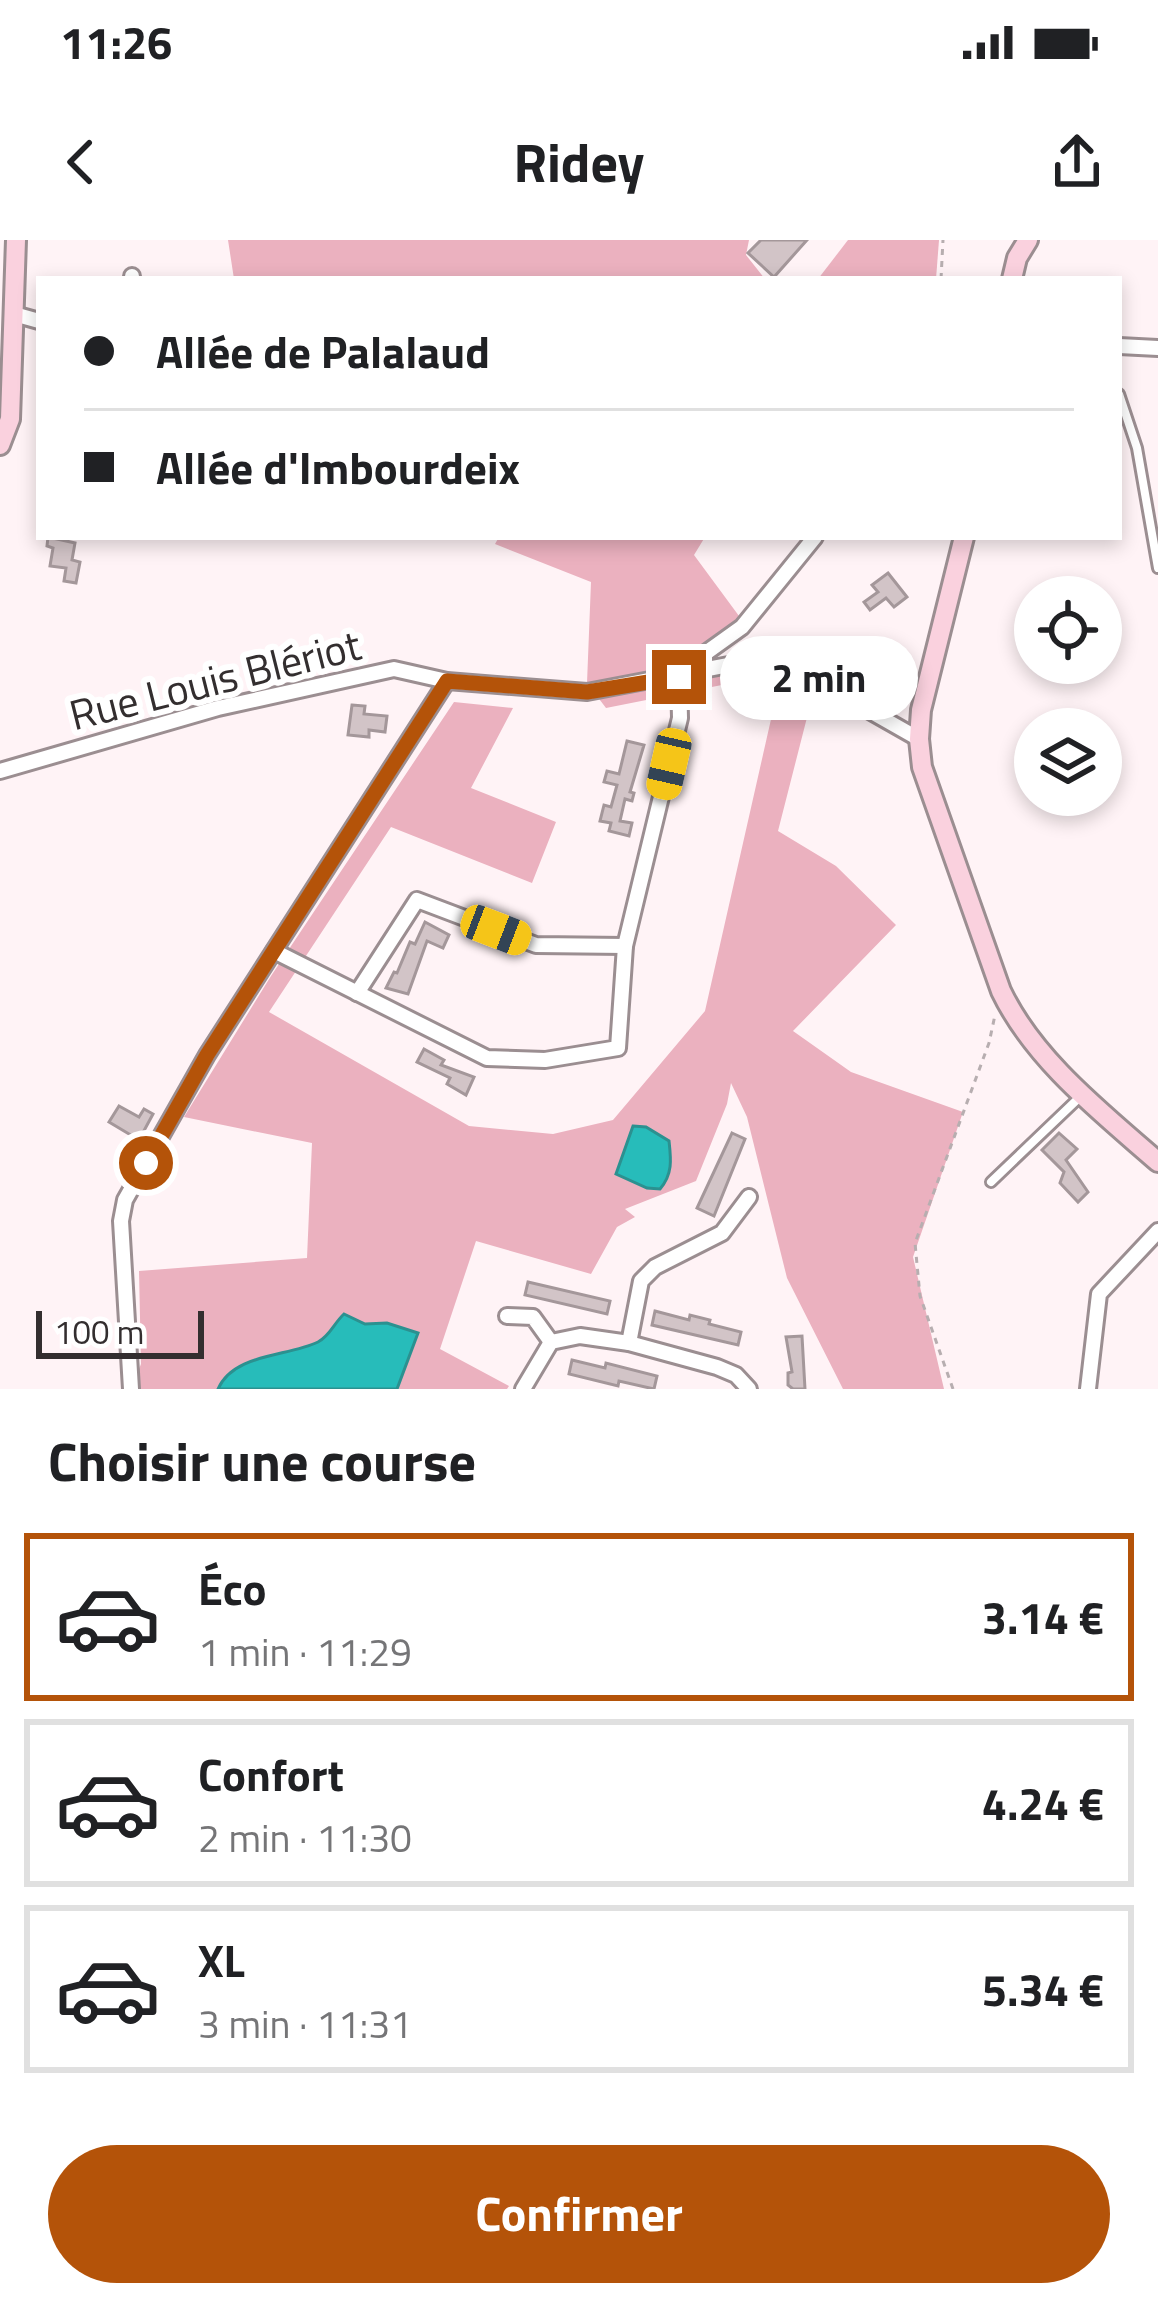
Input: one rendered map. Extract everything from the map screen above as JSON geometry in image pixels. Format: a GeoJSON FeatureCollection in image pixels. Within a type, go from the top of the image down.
{"type":"FeatureCollection","features":[{"type":"Feature","properties":{"kind":"street"},"geometry":{"type":"LineString","coordinates":[[0,445],[10,419],[16,240]]}},
{"type":"Feature","properties":{"kind":"street"},"geometry":{"type":"LineString","coordinates":[[1013,276],[1028,240]]}},
{"type":"Feature","properties":{"kind":"street"},"geometry":{"type":"LineString","coordinates":[[14,314],[36,320]]}},
{"type":"Feature","properties":{"kind":"street"},"geometry":{"type":"LineString","coordinates":[[1122,346],[1158,348]]}},
{"type":"Feature","properties":{"kind":"street"},"geometry":{"type":"LineString","coordinates":[[274,951],[487,1058],[545,1060],[618,1048],[626,946],[680,718],[674,678],[742,627],[813,540]]}},
{"type":"Feature","properties":{"kind":"street"},"geometry":{"type":"LineString","coordinates":[[963,540],[921,710],[922,766],[1001,991],[1032,1045],[1158,1162]]}},
{"type":"Feature","properties":{"kind":"street","name":"Rue Louis Blériot"},"geometry":{"type":"LineString","coordinates":[[0,770],[218,708],[394,670],[447,681],[587,692],[764,662],[817,681],[919,740]]}},
{"type":"Feature","properties":{"kind":"street"},"geometry":{"type":"LineString","coordinates":[[130,1389],[125,1200],[207,1055],[447,681]]}},
{"type":"Feature","properties":{"kind":"street"},"geometry":{"type":"LineString","coordinates":[[357,993],[417,900],[536,945],[626,946]]}},
{"type":"Feature","properties":{"kind":"street"},"geometry":{"type":"LineString","coordinates":[[629,1343],[641,1281],[655,1267],[722,1233],[748,1197]]}},
{"type":"Feature","properties":{"kind":"street"},"geometry":{"type":"LineString","coordinates":[[1088,1389],[1099,1294],[1158,1231]]}},
{"type":"Feature","properties":{"kind":"street"},"geometry":{"type":"LineString","coordinates":[[507,1316],[533,1317],[551,1342]]}},
{"type":"Feature","properties":{"kind":"street"},"geometry":{"type":"LineString","coordinates":[[523,1389],[551,1342],[580,1336],[629,1343],[717,1367],[736,1375],[749,1389]]}},
{"type":"Feature","properties":{"kind":"lane"},"geometry":{"type":"LineString","coordinates":[[1122,403],[1137,448],[1158,568]]}},
{"type":"Feature","properties":{"kind":"lane"},"geometry":{"type":"LineString","coordinates":[[991,1182],[1084,1093]]}},
{"type":"Feature","properties":{"kind":"path"},"geometry":{"type":"LineString","coordinates":[[941,276],[943,240]]}},
{"type":"Feature","properties":{"kind":"path"},"geometry":{"type":"LineString","coordinates":[[953,1389],[920,1296],[915,1243],[989,1043],[1001,991]]}},
{"type":"Feature","properties":{"kind":"shaded area"},"geometry":{"type":"Polygon","coordinates":[[[228,240],[749,240],[746,255],[763,276],[234,276],[228,240]]]}},
{"type":"Feature","properties":{"kind":"shaded area"},"geometry":{"type":"Polygon","coordinates":[[[848,240],[939,240],[936,276],[820,276],[848,240]]]}},
{"type":"Feature","properties":{"kind":"shaded area"},"geometry":{"type":"Polygon","coordinates":[[[497,540],[703,540],[694,555],[739,616],[706,661],[776,673],[813,694],[778,831],[836,866],[896,925],[793,1031],[851,1072],[963,1112],[913,1257],[944,1389],[843,1389],[787,1278],[747,1117],[731,1083],[696,1181],[625,1209],[635,1217],[617,1227],[591,1274],[476,1241],[440,1349],[509,1386],[507,1389],[131,1389],[141,1364],[139,1271],[307,1258],[312,1143],[184,1117],[271,976],[454,702],[513,708],[471,788],[556,822],[532,883],[391,827],[269,1012],[469,1126],[553,1134],[613,1120],[705,1011],[779,684],[742,681],[606,708],[587,683],[591,582],[495,544],[497,540]]]}},
{"type":"Feature","properties":{"kind":"water"},"geometry":{"type":"Polygon","coordinates":[[[633,1126],[646,1127],[669,1141],[669,1172],[660,1189],[616,1174],[633,1126]]]}},
{"type":"Feature","properties":{"kind":"water"},"geometry":{"type":"Polygon","coordinates":[[[344,1314],[365,1324],[387,1323],[418,1333],[397,1389],[218,1389],[248,1362],[318,1342],[344,1314]]]}},
{"type":"Feature","properties":{"kind":"building"},"geometry":{"type":"Polygon","coordinates":[[[761,240],[807,240],[775,276],[748,253],[761,240]]]}},
{"type":"Feature","properties":{"kind":"building"},"geometry":{"type":"Polygon","coordinates":[[[48,540],[75,543],[72,560],[80,562],[76,583],[64,581],[66,568],[50,566],[53,548],[47,546],[48,540]]]}},
{"type":"Feature","properties":{"kind":"building"},"geometry":{"type":"Polygon","coordinates":[[[888,573],[907,597],[894,607],[886,598],[870,610],[864,602],[878,592],[872,585],[888,573]]]}},
{"type":"Feature","properties":{"kind":"building"},"geometry":{"type":"Polygon","coordinates":[[[872,658],[907,681],[903,688],[909,692],[902,704],[869,688],[871,684],[858,675],[872,658]]]}},
{"type":"Feature","properties":{"kind":"building"},"geometry":{"type":"Polygon","coordinates":[[[352,705],[365,706],[364,714],[387,716],[385,732],[369,730],[369,737],[348,735],[352,705]]]}},
{"type":"Feature","properties":{"kind":"building"},"geometry":{"type":"Polygon","coordinates":[[[627,741],[644,745],[630,792],[634,793],[632,801],[625,799],[620,821],[632,823],[629,836],[609,831],[611,823],[600,821],[604,805],[611,807],[617,785],[604,782],[607,771],[619,774],[627,741]]]}},
{"type":"Feature","properties":{"kind":"building"},"geometry":{"type":"Polygon","coordinates":[[[425,922],[449,935],[443,948],[427,941],[408,994],[386,988],[410,942],[415,944],[425,922]]]}},
{"type":"Feature","properties":{"kind":"building"},"geometry":{"type":"Polygon","coordinates":[[[424,1049],[444,1060],[441,1065],[474,1077],[466,1095],[447,1084],[450,1078],[417,1062],[424,1049]]]}},
{"type":"Feature","properties":{"kind":"building"},"geometry":{"type":"Polygon","coordinates":[[[119,1106],[139,1117],[144,1109],[153,1114],[139,1140],[109,1122],[119,1106]]]}},
{"type":"Feature","properties":{"kind":"building"},"geometry":{"type":"Polygon","coordinates":[[[732,1133],[745,1139],[714,1216],[697,1208],[732,1133]]]}},
{"type":"Feature","properties":{"kind":"building"},"geometry":{"type":"Polygon","coordinates":[[[1059,1133],[1077,1149],[1066,1160],[1088,1192],[1078,1202],[1060,1183],[1064,1172],[1042,1150],[1059,1133]]]}},
{"type":"Feature","properties":{"kind":"building"},"geometry":{"type":"Polygon","coordinates":[[[528,1282],[610,1301],[607,1314],[525,1295],[528,1282]]]}},
{"type":"Feature","properties":{"kind":"building"},"geometry":{"type":"Polygon","coordinates":[[[655,1311],[689,1320],[690,1315],[741,1332],[738,1345],[652,1325],[655,1311]]]}},
{"type":"Feature","properties":{"kind":"building"},"geometry":{"type":"Polygon","coordinates":[[[802,1336],[805,1389],[793,1389],[788,1385],[792,1372],[786,1337],[802,1336]]]}},
{"type":"Feature","properties":{"kind":"building"},"geometry":{"type":"Polygon","coordinates":[[[572,1360],[657,1376],[654,1389],[569,1374],[572,1360]]]}},
{"type":"Feature","properties":{"kind":"route"},"geometry":{"type":"LineString","coordinates":[[146,1163],[207,1055],[447,681],[587,692],[679,677]]}}]}
